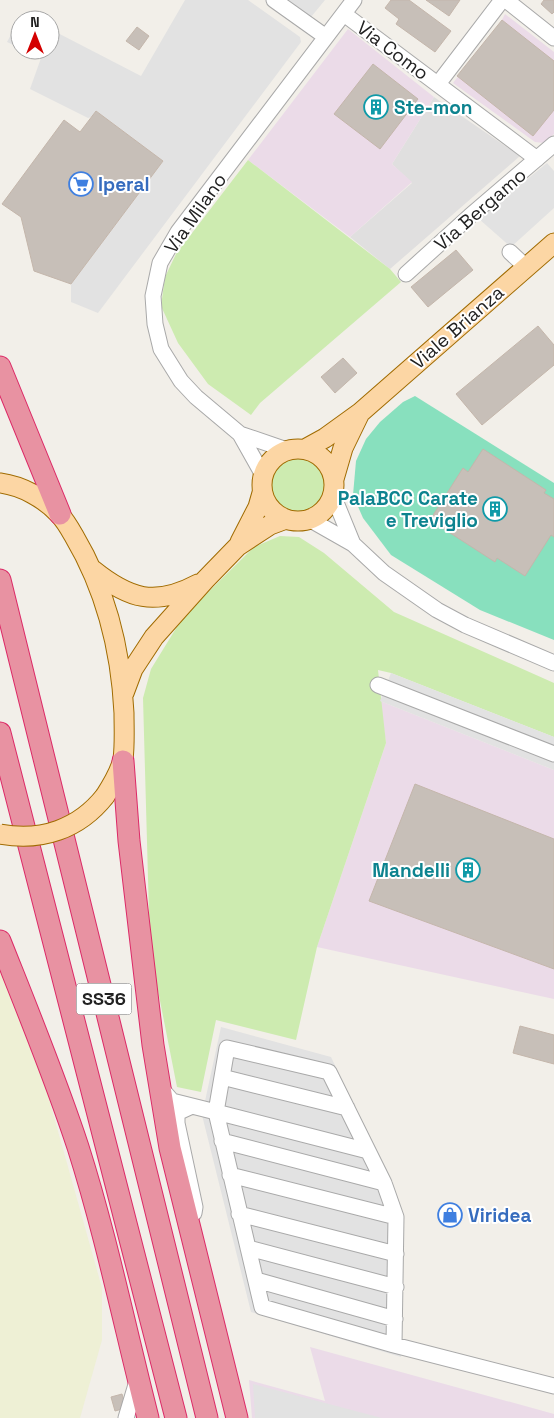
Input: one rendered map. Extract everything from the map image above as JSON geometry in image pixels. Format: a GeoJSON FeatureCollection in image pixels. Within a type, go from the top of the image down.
{"type":"FeatureCollection","features":[{"type":"Feature","properties":{"kind":"highway"},"geometry":{"type":"LineString","coordinates":[[0,367],[60,514]]}},
{"type":"Feature","properties":{"kind":"highway","name":"SS36"},"geometry":{"type":"LineString","coordinates":[[0,580],[207,1418]]}},
{"type":"Feature","properties":{"kind":"highway","name":"SS36"},"geometry":{"type":"LineString","coordinates":[[0,733],[176,1418]]}},
{"type":"Feature","properties":{"kind":"highway"},"geometry":{"type":"LineString","coordinates":[[122,761],[129,841],[160,1086],[170,1148],[237,1418]]}},
{"type":"Feature","properties":{"kind":"highway"},"geometry":{"type":"LineString","coordinates":[[0,941],[59,1090],[78,1148],[95,1207],[148,1418]]}},
{"type":"Feature","properties":{"kind":"main road","name":"Viale Brianza"},"geometry":{"type":"LineString","coordinates":[[296,449],[326,438],[361,412],[554,243]]}},
{"type":"Feature","properties":{"kind":"main road","name":"Viale Brianza"},"geometry":{"type":"LineString","coordinates":[[334,487],[343,448],[361,412]]}},
{"type":"Feature","properties":{"kind":"main road"},"geometry":{"type":"LineString","coordinates":[[238,546],[258,507],[263,484],[268,464],[276,456],[296,449],[316,452],[331,468],[334,487],[324,510],[309,519],[297,521],[286,519],[271,509],[266,501],[263,484]]}},
{"type":"Feature","properties":{"kind":"main road"},"geometry":{"type":"LineString","coordinates":[[0,834],[38,835],[58,831],[75,824],[87,815],[104,796],[122,761],[124,731],[123,696],[112,628],[83,551],[60,514],[28,491],[5,484]]}},
{"type":"Feature","properties":{"kind":"main road"},"geometry":{"type":"LineString","coordinates":[[123,696],[133,670],[154,637],[205,580],[238,546],[270,525],[286,519]]}},
{"type":"Feature","properties":{"kind":"main road"},"geometry":{"type":"LineString","coordinates":[[91,569],[122,590],[154,598],[183,592],[205,580]]}},
{"type":"Feature","properties":{"kind":"street"},"geometry":{"type":"LineString","coordinates":[[274,0],[326,38]]}},
{"type":"Feature","properties":{"kind":"street","name":"Via Milano"},"geometry":{"type":"LineString","coordinates":[[296,449],[240,434],[196,397],[181,381],[161,349],[155,324],[153,296],[160,263],[178,232],[354,0]]}},
{"type":"Feature","properties":{"kind":"street"},"geometry":{"type":"LineString","coordinates":[[438,84],[502,0]]}},
{"type":"Feature","properties":{"kind":"street"},"geometry":{"type":"LineString","coordinates":[[506,0],[554,38]]}},
{"type":"Feature","properties":{"kind":"street","name":"Via Como"},"geometry":{"type":"LineString","coordinates":[[344,14],[537,159]]}},
{"type":"Feature","properties":{"kind":"street","name":"Via Bergamo"},"geometry":{"type":"LineString","coordinates":[[406,274],[554,144]]}},
{"type":"Feature","properties":{"kind":"street"},"geometry":{"type":"LineString","coordinates":[[510,252],[526,267]]}},
{"type":"Feature","properties":{"kind":"street","name":"Via Milano"},"geometry":{"type":"LineString","coordinates":[[240,434],[263,484]]}},
{"type":"Feature","properties":{"kind":"street"},"geometry":{"type":"LineString","coordinates":[[334,487],[353,544]]}},
{"type":"Feature","properties":{"kind":"street"},"geometry":{"type":"LineString","coordinates":[[309,519],[353,544],[384,573],[437,610],[465,625],[554,663]]}},
{"type":"Feature","properties":{"kind":"street"},"geometry":{"type":"LineString","coordinates":[[378,686],[554,754]]}},
{"type":"Feature","properties":{"kind":"street"},"geometry":{"type":"LineString","coordinates":[[394,1345],[396,1217],[384,1183],[328,1072],[227,1048],[216,1112],[262,1307],[394,1345],[554,1386]]}},
{"type":"Feature","properties":{"kind":"street"},"geometry":{"type":"LineString","coordinates":[[222,1077],[347,1108]]}},
{"type":"Feature","properties":{"kind":"street"},"geometry":{"type":"LineString","coordinates":[[160,1086],[172,1101],[190,1107],[368,1151]]}},
{"type":"Feature","properties":{"kind":"street"},"geometry":{"type":"LineString","coordinates":[[190,1107],[178,1113],[177,1123],[195,1207],[191,1234]]}},
{"type":"Feature","properties":{"kind":"street"},"geometry":{"type":"LineString","coordinates":[[222,1141],[384,1183]]}},
{"type":"Feature","properties":{"kind":"street"},"geometry":{"type":"LineString","coordinates":[[230,1175],[396,1217]]}},
{"type":"Feature","properties":{"kind":"street"},"geometry":{"type":"LineString","coordinates":[[239,1214],[396,1254]]}},
{"type":"Feature","properties":{"kind":"street"},"geometry":{"type":"LineString","coordinates":[[248,1248],[396,1287]]}},
{"type":"Feature","properties":{"kind":"street"},"geometry":{"type":"LineString","coordinates":[[256,1280],[395,1319]]}},
{"type":"Feature","properties":{"kind":"street"},"geometry":{"type":"LineString","coordinates":[[126,1418],[138,1378]]}},
{"type":"Feature","properties":{"kind":"shaded area"},"geometry":{"type":"Polygon","coordinates":[[[185,0],[248,0],[300,37],[301,42],[98,313],[71,302],[71,284],[163,161],[96,111],[88,118],[30,89],[40,60],[60,60],[60,34],[141,76],[185,0]]]}},
{"type":"Feature","properties":{"kind":"shaded area"},"geometry":{"type":"Polygon","coordinates":[[[287,0],[325,0],[311,17],[287,0]]]}},
{"type":"Feature","properties":{"kind":"shaded area"},"geometry":{"type":"Polygon","coordinates":[[[505,14],[554,52],[554,134],[544,143],[535,142],[453,83],[505,14]]]}},
{"type":"Feature","properties":{"kind":"shaded area"},"geometry":{"type":"Polygon","coordinates":[[[348,29],[434,97],[392,164],[412,182],[350,237],[248,160],[348,29]]]}},
{"type":"Feature","properties":{"kind":"shaded area"},"geometry":{"type":"Polygon","coordinates":[[[434,97],[520,156],[390,269],[350,237],[412,183],[392,164],[434,97]]]}},
{"type":"Feature","properties":{"kind":"shaded area"},"geometry":{"type":"Polygon","coordinates":[[[547,163],[554,171],[554,208],[511,247],[479,219],[547,163]]]}},
{"type":"Feature","properties":{"kind":"shaded area"},"geometry":{"type":"Polygon","coordinates":[[[391,673],[554,737],[554,770],[380,701],[391,673]]]}},
{"type":"Feature","properties":{"kind":"shaded area"},"geometry":{"type":"Polygon","coordinates":[[[380,701],[554,770],[554,999],[317,947],[386,743],[380,701]]]}},
{"type":"Feature","properties":{"kind":"shaded area"},"geometry":{"type":"Polygon","coordinates":[[[221,1027],[331,1057],[390,1181],[403,1217],[401,1357],[251,1312],[202,1115],[221,1027]]]}},
{"type":"Feature","properties":{"kind":"shaded area"},"geometry":{"type":"Polygon","coordinates":[[[310,1347],[554,1414],[554,1418],[252,1418],[249,1380],[325,1401],[310,1347]]]}},
{"type":"Feature","properties":{"kind":"shaded area"},"geometry":{"type":"Polygon","coordinates":[[[253,1384],[382,1418],[255,1418],[253,1384]]]}},
{"type":"Feature","properties":{"kind":"green space"},"geometry":{"type":"Polygon","coordinates":[[[248,160],[390,269],[401,282],[260,403],[251,415],[208,384],[178,343],[161,306],[165,277],[176,254],[248,160]]]}},
{"type":"Feature","properties":{"kind":"green space"},"geometry":{"type":"Polygon","coordinates":[[[415,396],[554,483],[554,640],[480,610],[391,555],[363,518],[353,495],[356,461],[366,439],[380,422],[403,402],[415,396]]]}},
{"type":"Feature","properties":{"kind":"green space"},"geometry":{"type":"Polygon","coordinates":[[[293,456],[303,456],[318,464],[324,473],[326,484],[324,495],[318,504],[303,512],[293,512],[282,507],[275,500],[270,489],[270,479],[275,468],[282,461],[293,456]]]}},
{"type":"Feature","properties":{"kind":"green space"},"geometry":{"type":"Polygon","coordinates":[[[280,536],[299,537],[324,553],[394,612],[554,683],[554,737],[391,673],[378,670],[386,743],[317,947],[296,1040],[216,1020],[201,1092],[177,1087],[150,950],[143,698],[151,669],[183,617],[254,547],[280,536]]]}},
{"type":"Feature","properties":{"kind":"green space"},"geometry":{"type":"Polygon","coordinates":[[[0,970],[47,1092],[102,1288],[102,1340],[80,1418],[0,1418],[0,970]]]}},
{"type":"Feature","properties":{"kind":"building"},"geometry":{"type":"Polygon","coordinates":[[[391,0],[409,0],[451,31],[435,52],[396,24],[399,19],[385,8],[391,0]]]}},
{"type":"Feature","properties":{"kind":"building"},"geometry":{"type":"Polygon","coordinates":[[[426,0],[460,0],[449,16],[426,0]]]}},
{"type":"Feature","properties":{"kind":"building"},"geometry":{"type":"Polygon","coordinates":[[[544,0],[554,0],[554,12],[552,14],[541,4],[544,0]]]}},
{"type":"Feature","properties":{"kind":"building"},"geometry":{"type":"Polygon","coordinates":[[[502,20],[554,61],[554,110],[533,136],[457,76],[502,20]]]}},
{"type":"Feature","properties":{"kind":"building"},"geometry":{"type":"Polygon","coordinates":[[[137,27],[149,36],[139,50],[126,41],[137,27]]]}},
{"type":"Feature","properties":{"kind":"building","name":"Ste-mon"},"geometry":{"type":"Polygon","coordinates":[[[373,64],[418,99],[380,149],[334,114],[373,64]]]}},
{"type":"Feature","properties":{"kind":"building","name":"Iperal"},"geometry":{"type":"Polygon","coordinates":[[[96,111],[163,161],[71,284],[34,271],[21,217],[2,204],[64,120],[80,132],[96,111]]]}},
{"type":"Feature","properties":{"kind":"building"},"geometry":{"type":"Polygon","coordinates":[[[456,250],[473,270],[428,307],[411,287],[456,250]]]}},
{"type":"Feature","properties":{"kind":"building"},"geometry":{"type":"Polygon","coordinates":[[[538,326],[554,345],[554,365],[482,425],[456,394],[538,326]]]}},
{"type":"Feature","properties":{"kind":"building"},"geometry":{"type":"Polygon","coordinates":[[[343,358],[357,373],[335,393],[321,377],[343,358]]]}},
{"type":"Feature","properties":{"kind":"building","name":"PalaBCC Carate e Treviglio"},"geometry":{"type":"Polygon","coordinates":[[[483,449],[546,490],[544,493],[554,499],[554,537],[551,535],[525,576],[497,558],[495,562],[430,520],[463,468],[468,472],[483,449]]]}},
{"type":"Feature","properties":{"kind":"building","name":"Mandelli"},"geometry":{"type":"Polygon","coordinates":[[[415,784],[554,839],[554,969],[369,901],[415,784]]]}},
{"type":"Feature","properties":{"kind":"building"},"geometry":{"type":"Polygon","coordinates":[[[520,1026],[554,1035],[554,1064],[513,1053],[520,1026]]]}},
{"type":"Feature","properties":{"kind":"building"},"geometry":{"type":"Polygon","coordinates":[[[122,1394],[126,1408],[115,1411],[111,1397],[122,1394]]]}},
{"type":"Feature","properties":{"kind":"place","name":"Ste-mon"},"geometry":{"type":"Point","coordinates":[376,107]}},
{"type":"Feature","properties":{"kind":"place","name":"Iperal"},"geometry":{"type":"Point","coordinates":[81,184]}},
{"type":"Feature","properties":{"kind":"place","name":"PalaBCC Carate e Treviglio"},"geometry":{"type":"Point","coordinates":[495,509]}},
{"type":"Feature","properties":{"kind":"place","name":"Mandelli"},"geometry":{"type":"Point","coordinates":[468,870]}},
{"type":"Feature","properties":{"kind":"place","name":"Viridea"},"geometry":{"type":"Point","coordinates":[450,1215]}}]}
